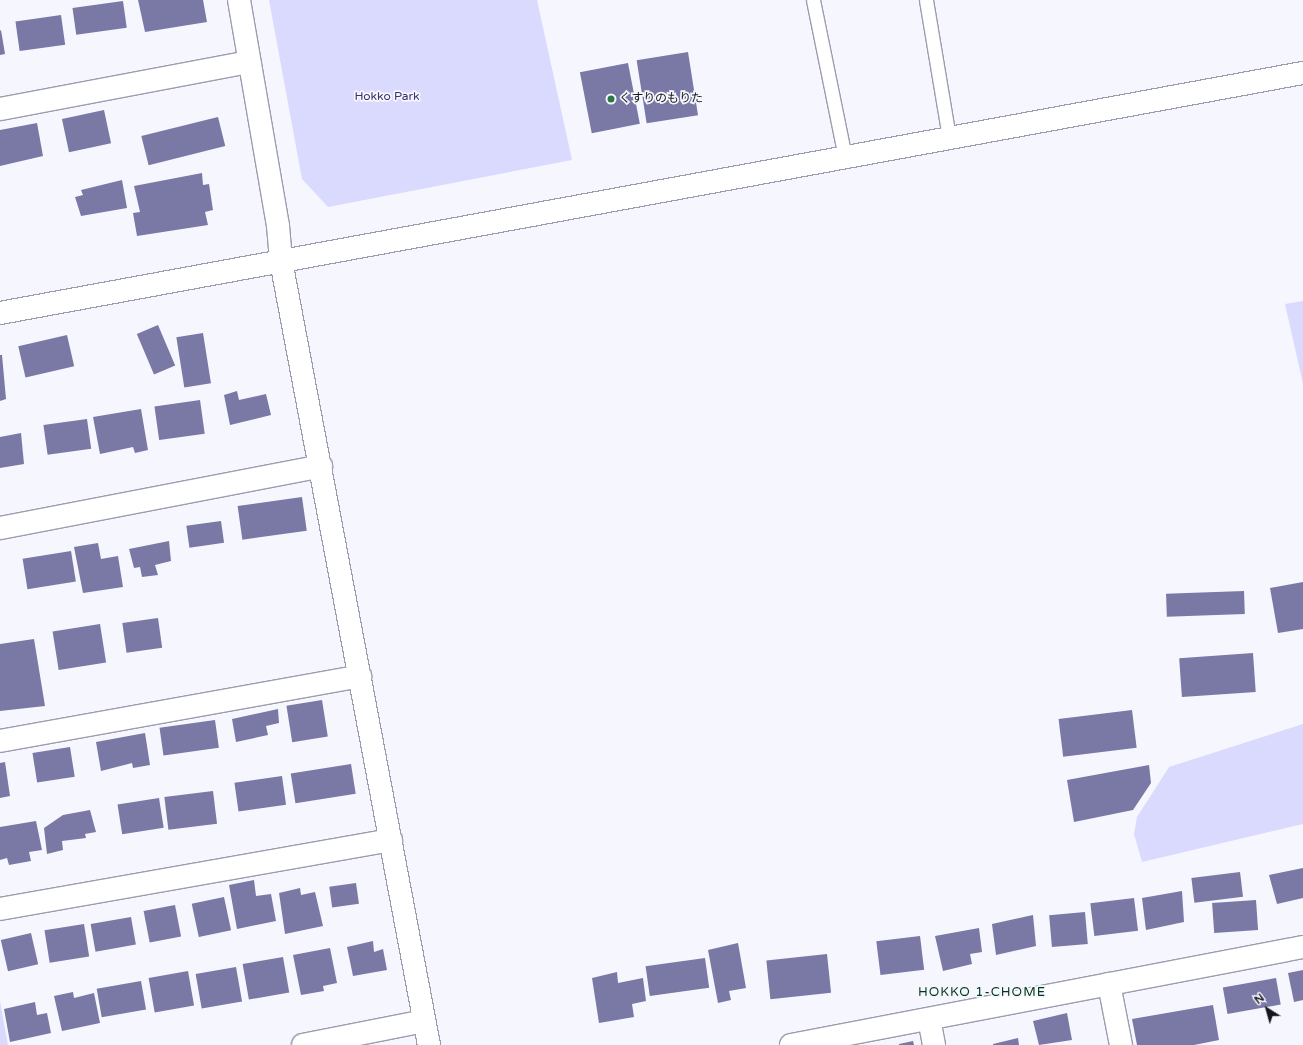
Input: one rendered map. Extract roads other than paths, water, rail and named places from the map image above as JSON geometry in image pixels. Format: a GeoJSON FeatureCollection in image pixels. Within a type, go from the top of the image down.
{"type":"FeatureCollection","features":[{"type":"Feature","properties":{"kind":"street"},"geometry":{"type":"LineString","coordinates":[[239,0],[278,226],[281,261],[429,1045]]}},
{"type":"Feature","properties":{"kind":"street"},"geometry":{"type":"LineString","coordinates":[[0,109],[249,62]]}},
{"type":"Feature","properties":{"kind":"street"},"geometry":{"type":"LineString","coordinates":[[0,314],[1303,73]]}},
{"type":"Feature","properties":{"kind":"street"},"geometry":{"type":"LineString","coordinates":[[0,528],[320,466]]}},
{"type":"Feature","properties":{"kind":"street"},"geometry":{"type":"LineString","coordinates":[[0,741],[360,676]]}},
{"type":"Feature","properties":{"kind":"street"},"geometry":{"type":"LineString","coordinates":[[0,909],[391,840]]}},
{"type":"Feature","properties":{"kind":"street"},"geometry":{"type":"LineString","coordinates":[[791,1045],[1303,947]]}},
{"type":"Feature","properties":{"kind":"street"},"geometry":{"type":"LineString","coordinates":[[1109,984],[1121,1045]]}},
{"type":"Feature","properties":{"kind":"street"},"geometry":{"type":"LineString","coordinates":[[929,1019],[934,1045]]}},
{"type":"Feature","properties":{"kind":"street"},"geometry":{"type":"LineString","coordinates":[[303,1045],[424,1021]]}},
{"type":"Feature","properties":{"kind":"lane"},"geometry":{"type":"LineString","coordinates":[[813,0],[845,158]]}},
{"type":"Feature","properties":{"kind":"lane"},"geometry":{"type":"LineString","coordinates":[[926,0],[949,138]]}},
{"type":"Feature","properties":{"kind":"place","name":"くすりのもりた"},"geometry":{"type":"Point","coordinates":[611,99]}},
{"type":"Feature","properties":{"kind":"district","name":"HOKKO 1-CHOME"},"geometry":{"type":"Point","coordinates":[982,992]}},
{"type":"Feature","properties":{"kind":"park label","name":"Hokko Park"},"geometry":{"type":"Point","coordinates":[387,97]}}]}
